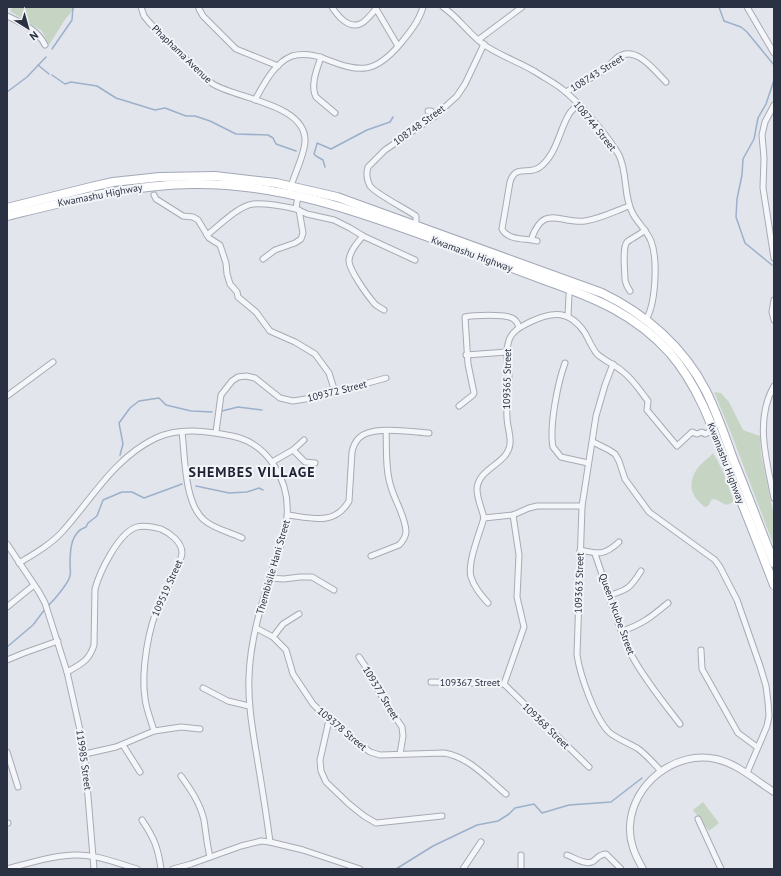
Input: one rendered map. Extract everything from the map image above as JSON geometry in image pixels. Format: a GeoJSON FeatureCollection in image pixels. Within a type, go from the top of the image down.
{"type":"FeatureCollection","features":[{"type":"Feature","properties":{"kind":"main road","name":"Kwamashu Highway"},"geometry":{"type":"LineString","coordinates":[[7,208],[113,182],[160,177],[197,176],[237,178],[290,190],[337,197],[416,225],[571,285],[630,318],[643,323],[671,342],[692,368],[706,391],[714,410],[774,563]]}},
{"type":"Feature","properties":{"kind":"main road","name":"Kwamashu Highway"},"geometry":{"type":"LineString","coordinates":[[7,216],[97,194],[151,186],[213,184],[290,190],[298,195],[335,205],[571,285]]}},
{"type":"Feature","properties":{"kind":"main road","name":"Kwamashu Highway"},"geometry":{"type":"LineString","coordinates":[[643,323],[688,377],[701,400],[772,573],[774,585]]}},
{"type":"Feature","properties":{"kind":"street","name":"Phaphama Avenue"},"geometry":{"type":"LineString","coordinates":[[141,7],[144,16],[149,22],[209,81],[228,90],[286,112],[300,124],[304,134],[304,145],[290,190]]}},
{"type":"Feature","properties":{"kind":"street"},"geometry":{"type":"LineString","coordinates":[[199,7],[203,16],[233,47],[278,66]]}},
{"type":"Feature","properties":{"kind":"street"},"geometry":{"type":"LineString","coordinates":[[332,7],[346,22],[356,25],[363,22],[375,8],[398,46]]}},
{"type":"Feature","properties":{"kind":"street"},"geometry":{"type":"LineString","coordinates":[[255,100],[278,66],[293,56],[304,54],[313,55],[356,69],[365,69],[380,63],[398,46],[417,23],[423,7]]}},
{"type":"Feature","properties":{"kind":"street","name":"108744 Street"},"geometry":{"type":"LineString","coordinates":[[443,7],[478,40],[532,70],[566,92],[602,132],[619,155],[623,168],[629,206],[651,242],[654,261],[653,303],[650,314],[643,323]]}},
{"type":"Feature","properties":{"kind":"street"},"geometry":{"type":"LineString","coordinates":[[478,40],[522,7]]}},
{"type":"Feature","properties":{"kind":"street"},"geometry":{"type":"LineString","coordinates":[[747,7],[774,53]]}},
{"type":"Feature","properties":{"kind":"street"},"geometry":{"type":"LineString","coordinates":[[7,16],[34,30],[41,37],[45,45]]}},
{"type":"Feature","properties":{"kind":"street","name":"108748 Street"},"geometry":{"type":"LineString","coordinates":[[416,225],[416,216],[371,186],[368,182],[367,170],[371,162],[385,150],[435,116],[461,91],[484,44]]}},
{"type":"Feature","properties":{"kind":"street","name":"108743 Street"},"geometry":{"type":"LineString","coordinates":[[566,92],[602,71],[618,57],[625,54],[633,54],[638,56],[650,65],[666,82]]}},
{"type":"Feature","properties":{"kind":"street"},"geometry":{"type":"LineString","coordinates":[[321,57],[315,80],[315,95],[335,113]]}},
{"type":"Feature","properties":{"kind":"street"},"geometry":{"type":"LineString","coordinates":[[578,104],[568,114],[555,146],[544,163],[536,169],[516,172],[511,177],[502,229],[511,237],[534,240],[538,225],[547,219],[586,221],[629,206]]}},
{"type":"Feature","properties":{"kind":"street"},"geometry":{"type":"LineString","coordinates":[[774,105],[765,122],[762,134],[764,158],[763,188],[774,258]]}},
{"type":"Feature","properties":{"kind":"street"},"geometry":{"type":"LineString","coordinates":[[428,111],[431,111],[435,116]]}},
{"type":"Feature","properties":{"kind":"street"},"geometry":{"type":"LineString","coordinates":[[154,195],[156,199],[183,216],[193,217],[198,220],[209,238],[220,245],[226,263],[230,284],[237,292],[238,297],[256,312],[270,332],[295,342],[309,350],[322,361],[329,373],[335,392]]}},
{"type":"Feature","properties":{"kind":"street"},"geometry":{"type":"LineString","coordinates":[[263,259],[275,250],[295,243],[301,239],[303,233],[297,209],[298,195]]}},
{"type":"Feature","properties":{"kind":"street"},"geometry":{"type":"LineString","coordinates":[[207,235],[235,213],[247,206],[261,204],[297,209],[307,214],[334,220],[363,236],[415,260]]}},
{"type":"Feature","properties":{"kind":"street"},"geometry":{"type":"LineString","coordinates":[[630,291],[625,280],[625,246],[628,240],[639,235],[645,230]]}},
{"type":"Feature","properties":{"kind":"street"},"geometry":{"type":"LineString","coordinates":[[363,236],[354,248],[349,264],[374,304],[384,310]]}},
{"type":"Feature","properties":{"kind":"street"},"geometry":{"type":"LineString","coordinates":[[571,285],[568,316],[576,321],[598,355],[613,364],[628,376],[648,401],[647,410],[677,446],[692,432],[697,434],[702,432],[705,434],[714,430]]}},
{"type":"Feature","properties":{"kind":"street"},"geometry":{"type":"LineString","coordinates":[[774,300],[772,312],[774,320]]}},
{"type":"Feature","properties":{"kind":"street","name":"109365 Street"},"geometry":{"type":"LineString","coordinates":[[484,518],[478,495],[479,482],[484,474],[504,457],[508,451],[510,442],[507,416],[507,352],[510,337],[520,328],[549,315],[560,314],[568,316]]}},
{"type":"Feature","properties":{"kind":"street"},"geometry":{"type":"LineString","coordinates":[[459,406],[473,395],[474,392],[466,355],[465,318],[468,316],[510,317],[515,320],[520,328]]}},
{"type":"Feature","properties":{"kind":"street"},"geometry":{"type":"LineString","coordinates":[[466,355],[507,352]]}},
{"type":"Feature","properties":{"kind":"street"},"geometry":{"type":"LineString","coordinates":[[7,396],[53,362]]}},
{"type":"Feature","properties":{"kind":"street"},"geometry":{"type":"LineString","coordinates":[[565,363],[559,382],[552,429],[553,447],[561,456],[588,463]]}},
{"type":"Feature","properties":{"kind":"street","name":"109363 Street"},"geometry":{"type":"LineString","coordinates":[[613,364],[600,399],[588,463],[582,506],[577,654],[580,671],[601,722],[608,731],[646,754],[661,771]]}},
{"type":"Feature","properties":{"kind":"street","name":"109372 Street"},"geometry":{"type":"LineString","coordinates":[[216,432],[221,395],[232,381],[238,377],[246,376],[255,378],[280,398],[293,401],[309,399],[386,378]]}},
{"type":"Feature","properties":{"kind":"street"},"geometry":{"type":"LineString","coordinates":[[774,386],[768,400],[763,432],[764,450],[771,473],[774,498]]}},
{"type":"Feature","properties":{"kind":"street","name":"Thembisile Hani Street"},"geometry":{"type":"LineString","coordinates":[[19,563],[43,548],[61,532],[113,470],[128,456],[166,433],[195,431],[216,432],[236,437],[248,441],[259,449],[272,462],[282,478],[287,497],[288,515],[256,628],[249,675],[249,706],[270,842]]}},
{"type":"Feature","properties":{"kind":"street"},"geometry":{"type":"LineString","coordinates":[[371,556],[399,545],[406,533],[402,516],[390,487],[386,431]]}},
{"type":"Feature","properties":{"kind":"street"},"geometry":{"type":"LineString","coordinates":[[288,515],[326,518],[340,513],[345,508],[349,501],[351,458],[354,444],[358,438],[364,434],[386,431],[429,433]]}},
{"type":"Feature","properties":{"kind":"street"},"geometry":{"type":"LineString","coordinates":[[182,432],[187,479],[194,507],[207,522],[242,538]]}},
{"type":"Feature","properties":{"kind":"street"},"geometry":{"type":"LineString","coordinates":[[272,462],[293,450],[304,440]]}},
{"type":"Feature","properties":{"kind":"street"},"geometry":{"type":"LineString","coordinates":[[593,442],[615,454],[625,479],[649,512],[710,556],[720,567],[737,600],[766,686],[769,716],[767,726],[747,773]]}},
{"type":"Feature","properties":{"kind":"street"},"geometry":{"type":"LineString","coordinates":[[293,450],[304,462],[315,463]]}},
{"type":"Feature","properties":{"kind":"street"},"geometry":{"type":"LineString","coordinates":[[488,603],[478,592],[470,573],[474,552],[484,518],[513,515],[537,506],[582,506]]}},
{"type":"Feature","properties":{"kind":"street","name":"109367 Street"},"geometry":{"type":"LineString","coordinates":[[431,682],[504,684],[524,626],[517,597],[519,555],[513,515]]}},
{"type":"Feature","properties":{"kind":"street","name":"109519 Street"},"geometry":{"type":"LineString","coordinates":[[67,672],[84,662],[92,653],[94,645],[95,588],[108,559],[124,536],[137,527],[143,526],[165,531],[180,544],[182,552],[178,564],[154,615],[145,662],[144,697],[154,730]]}},
{"type":"Feature","properties":{"kind":"street"},"geometry":{"type":"LineString","coordinates":[[580,550],[596,554],[609,550],[619,542]]}},
{"type":"Feature","properties":{"kind":"street","name":"119985 Street"},"geometry":{"type":"LineString","coordinates":[[7,544],[45,603],[67,672],[85,754],[94,869]]}},
{"type":"Feature","properties":{"kind":"street","name":"Queen Ncube Street"},"geometry":{"type":"LineString","coordinates":[[596,554],[622,631],[632,655],[680,724]]}},
{"type":"Feature","properties":{"kind":"street"},"geometry":{"type":"LineString","coordinates":[[610,595],[629,588],[641,571]]}},
{"type":"Feature","properties":{"kind":"street"},"geometry":{"type":"LineString","coordinates":[[270,578],[284,579],[312,577],[334,590]]}},
{"type":"Feature","properties":{"kind":"street"},"geometry":{"type":"LineString","coordinates":[[7,607],[34,585]]}},
{"type":"Feature","properties":{"kind":"street"},"geometry":{"type":"LineString","coordinates":[[622,631],[646,621],[668,603]]}},
{"type":"Feature","properties":{"kind":"street"},"geometry":{"type":"LineString","coordinates":[[273,637],[283,624],[299,614]]}},
{"type":"Feature","properties":{"kind":"street","name":"109378 Street"},"geometry":{"type":"LineString","coordinates":[[256,628],[273,637],[286,650],[293,674],[313,704],[330,720],[370,752],[380,755],[444,753],[454,755],[468,762],[506,794]]}},
{"type":"Feature","properties":{"kind":"street"},"geometry":{"type":"LineString","coordinates":[[7,660],[58,641]]}},
{"type":"Feature","properties":{"kind":"street"},"geometry":{"type":"LineString","coordinates":[[701,650],[702,669],[738,733],[757,747]]}},
{"type":"Feature","properties":{"kind":"street","name":"109377 Street"},"geometry":{"type":"LineString","coordinates":[[359,657],[370,673],[384,701],[402,727],[403,736],[400,754]]}},
{"type":"Feature","properties":{"kind":"street","name":"109368 Street"},"geometry":{"type":"LineString","coordinates":[[504,684],[589,767]]}},
{"type":"Feature","properties":{"kind":"street"},"geometry":{"type":"LineString","coordinates":[[203,688],[228,701],[249,706]]}},
{"type":"Feature","properties":{"kind":"street"},"geometry":{"type":"LineString","coordinates":[[330,720],[320,760],[321,771],[326,782],[348,804],[376,823],[442,816]]}},
{"type":"Feature","properties":{"kind":"street"},"geometry":{"type":"LineString","coordinates":[[85,754],[123,745],[154,730],[181,727],[200,729]]}},
{"type":"Feature","properties":{"kind":"street"},"geometry":{"type":"LineString","coordinates":[[123,745],[140,772]]}},
{"type":"Feature","properties":{"kind":"street"},"geometry":{"type":"LineString","coordinates":[[7,752],[18,787]]}},
{"type":"Feature","properties":{"kind":"street"},"geometry":{"type":"LineString","coordinates":[[643,869],[635,855],[631,840],[630,826],[632,814],[641,791],[648,782],[661,771],[676,763],[688,759],[715,759],[730,764],[747,773],[774,792]]}},
{"type":"Feature","properties":{"kind":"street"},"geometry":{"type":"LineString","coordinates":[[181,776],[194,795],[200,808],[204,820],[206,843],[210,857]]}},
{"type":"Feature","properties":{"kind":"street"},"geometry":{"type":"LineString","coordinates":[[698,819],[721,869]]}},
{"type":"Feature","properties":{"kind":"street"},"geometry":{"type":"LineString","coordinates":[[142,820],[151,833],[158,848],[161,869]]}},
{"type":"Feature","properties":{"kind":"street"},"geometry":{"type":"LineString","coordinates":[[173,869],[241,846],[260,842],[270,842],[303,850],[360,869]]}},
{"type":"Feature","properties":{"kind":"street"},"geometry":{"type":"LineString","coordinates":[[464,868],[481,842]]}},
{"type":"Feature","properties":{"kind":"street"},"geometry":{"type":"LineString","coordinates":[[567,855],[591,862],[602,854],[606,854],[621,869]]}},
{"type":"Feature","properties":{"kind":"street"},"geometry":{"type":"LineString","coordinates":[[7,869],[67,855],[94,856],[137,869]]}},
{"type":"Feature","properties":{"kind":"street"},"geometry":{"type":"LineString","coordinates":[[521,855],[521,869]]}},
{"type":"Feature","properties":{"kind":"green space"},"geometry":{"type":"Polygon","coordinates":[[[13,7],[76,7],[66,18],[49,45],[42,31],[10,11],[13,7]]]}},
{"type":"Feature","properties":{"kind":"green space"},"geometry":{"type":"Polygon","coordinates":[[[714,392],[721,393],[729,402],[743,430],[760,436],[761,454],[774,516],[774,546],[731,433],[714,392]]]}},
{"type":"Feature","properties":{"kind":"green space"},"geometry":{"type":"Polygon","coordinates":[[[713,453],[717,459],[734,502],[726,505],[712,499],[708,506],[705,507],[696,499],[691,485],[694,475],[699,467],[713,453]]]}},
{"type":"Feature","properties":{"kind":"green space"},"geometry":{"type":"Polygon","coordinates":[[[703,802],[719,823],[709,831],[693,810],[703,802]]]}},
{"type":"Feature","properties":{"kind":"waterway"},"geometry":{"type":"LineString","coordinates":[[52,49],[72,20],[73,7]]}},
{"type":"Feature","properties":{"kind":"waterway"},"geometry":{"type":"LineString","coordinates":[[719,7],[724,21],[741,27],[747,32],[774,65]]}},
{"type":"Feature","properties":{"kind":"waterway"},"geometry":{"type":"LineString","coordinates":[[7,92],[27,77],[46,57]]}},
{"type":"Feature","properties":{"kind":"waterway"},"geometry":{"type":"LineString","coordinates":[[38,65],[49,74]]}},
{"type":"Feature","properties":{"kind":"waterway"},"geometry":{"type":"LineString","coordinates":[[52,75],[65,84],[71,82],[97,86],[116,98],[155,110],[165,108],[186,116],[195,116],[210,121],[236,134],[268,135],[273,138],[276,144],[296,151]]}},
{"type":"Feature","properties":{"kind":"waterway"},"geometry":{"type":"LineString","coordinates":[[772,265],[745,243],[736,217],[743,159],[754,139],[758,118],[766,104],[774,80]]}},
{"type":"Feature","properties":{"kind":"waterway"},"geometry":{"type":"LineString","coordinates":[[317,143],[331,149],[367,130],[390,122],[393,117]]}},
{"type":"Feature","properties":{"kind":"waterway"},"geometry":{"type":"LineString","coordinates":[[317,144],[314,154],[323,160],[325,167]]}},
{"type":"Feature","properties":{"kind":"waterway"},"geometry":{"type":"LineString","coordinates":[[120,455],[123,444],[119,423],[130,408],[139,401],[159,398],[166,405],[191,411],[212,412]]}},
{"type":"Feature","properties":{"kind":"waterway"},"geometry":{"type":"LineString","coordinates":[[222,411],[238,407],[262,410]]}},
{"type":"Feature","properties":{"kind":"waterway"},"geometry":{"type":"LineString","coordinates":[[48,606],[69,579],[71,547],[74,537],[97,516],[103,500],[122,492],[132,492],[144,498],[182,484]]}},
{"type":"Feature","properties":{"kind":"waterway"},"geometry":{"type":"LineString","coordinates":[[196,486],[229,493],[247,492],[259,488],[263,490]]}},
{"type":"Feature","properties":{"kind":"waterway"},"geometry":{"type":"LineString","coordinates":[[7,647],[33,625],[45,609]]}},
{"type":"Feature","properties":{"kind":"waterway"},"geometry":{"type":"LineString","coordinates":[[396,869],[433,846],[477,825],[498,821],[515,808],[534,804],[542,813],[569,805],[611,802],[642,778]]}},
{"type":"Feature","properties":{"kind":"district","name":"SHEMBES VILLAGE"},"geometry":{"type":"Point","coordinates":[252,472]}}]}
